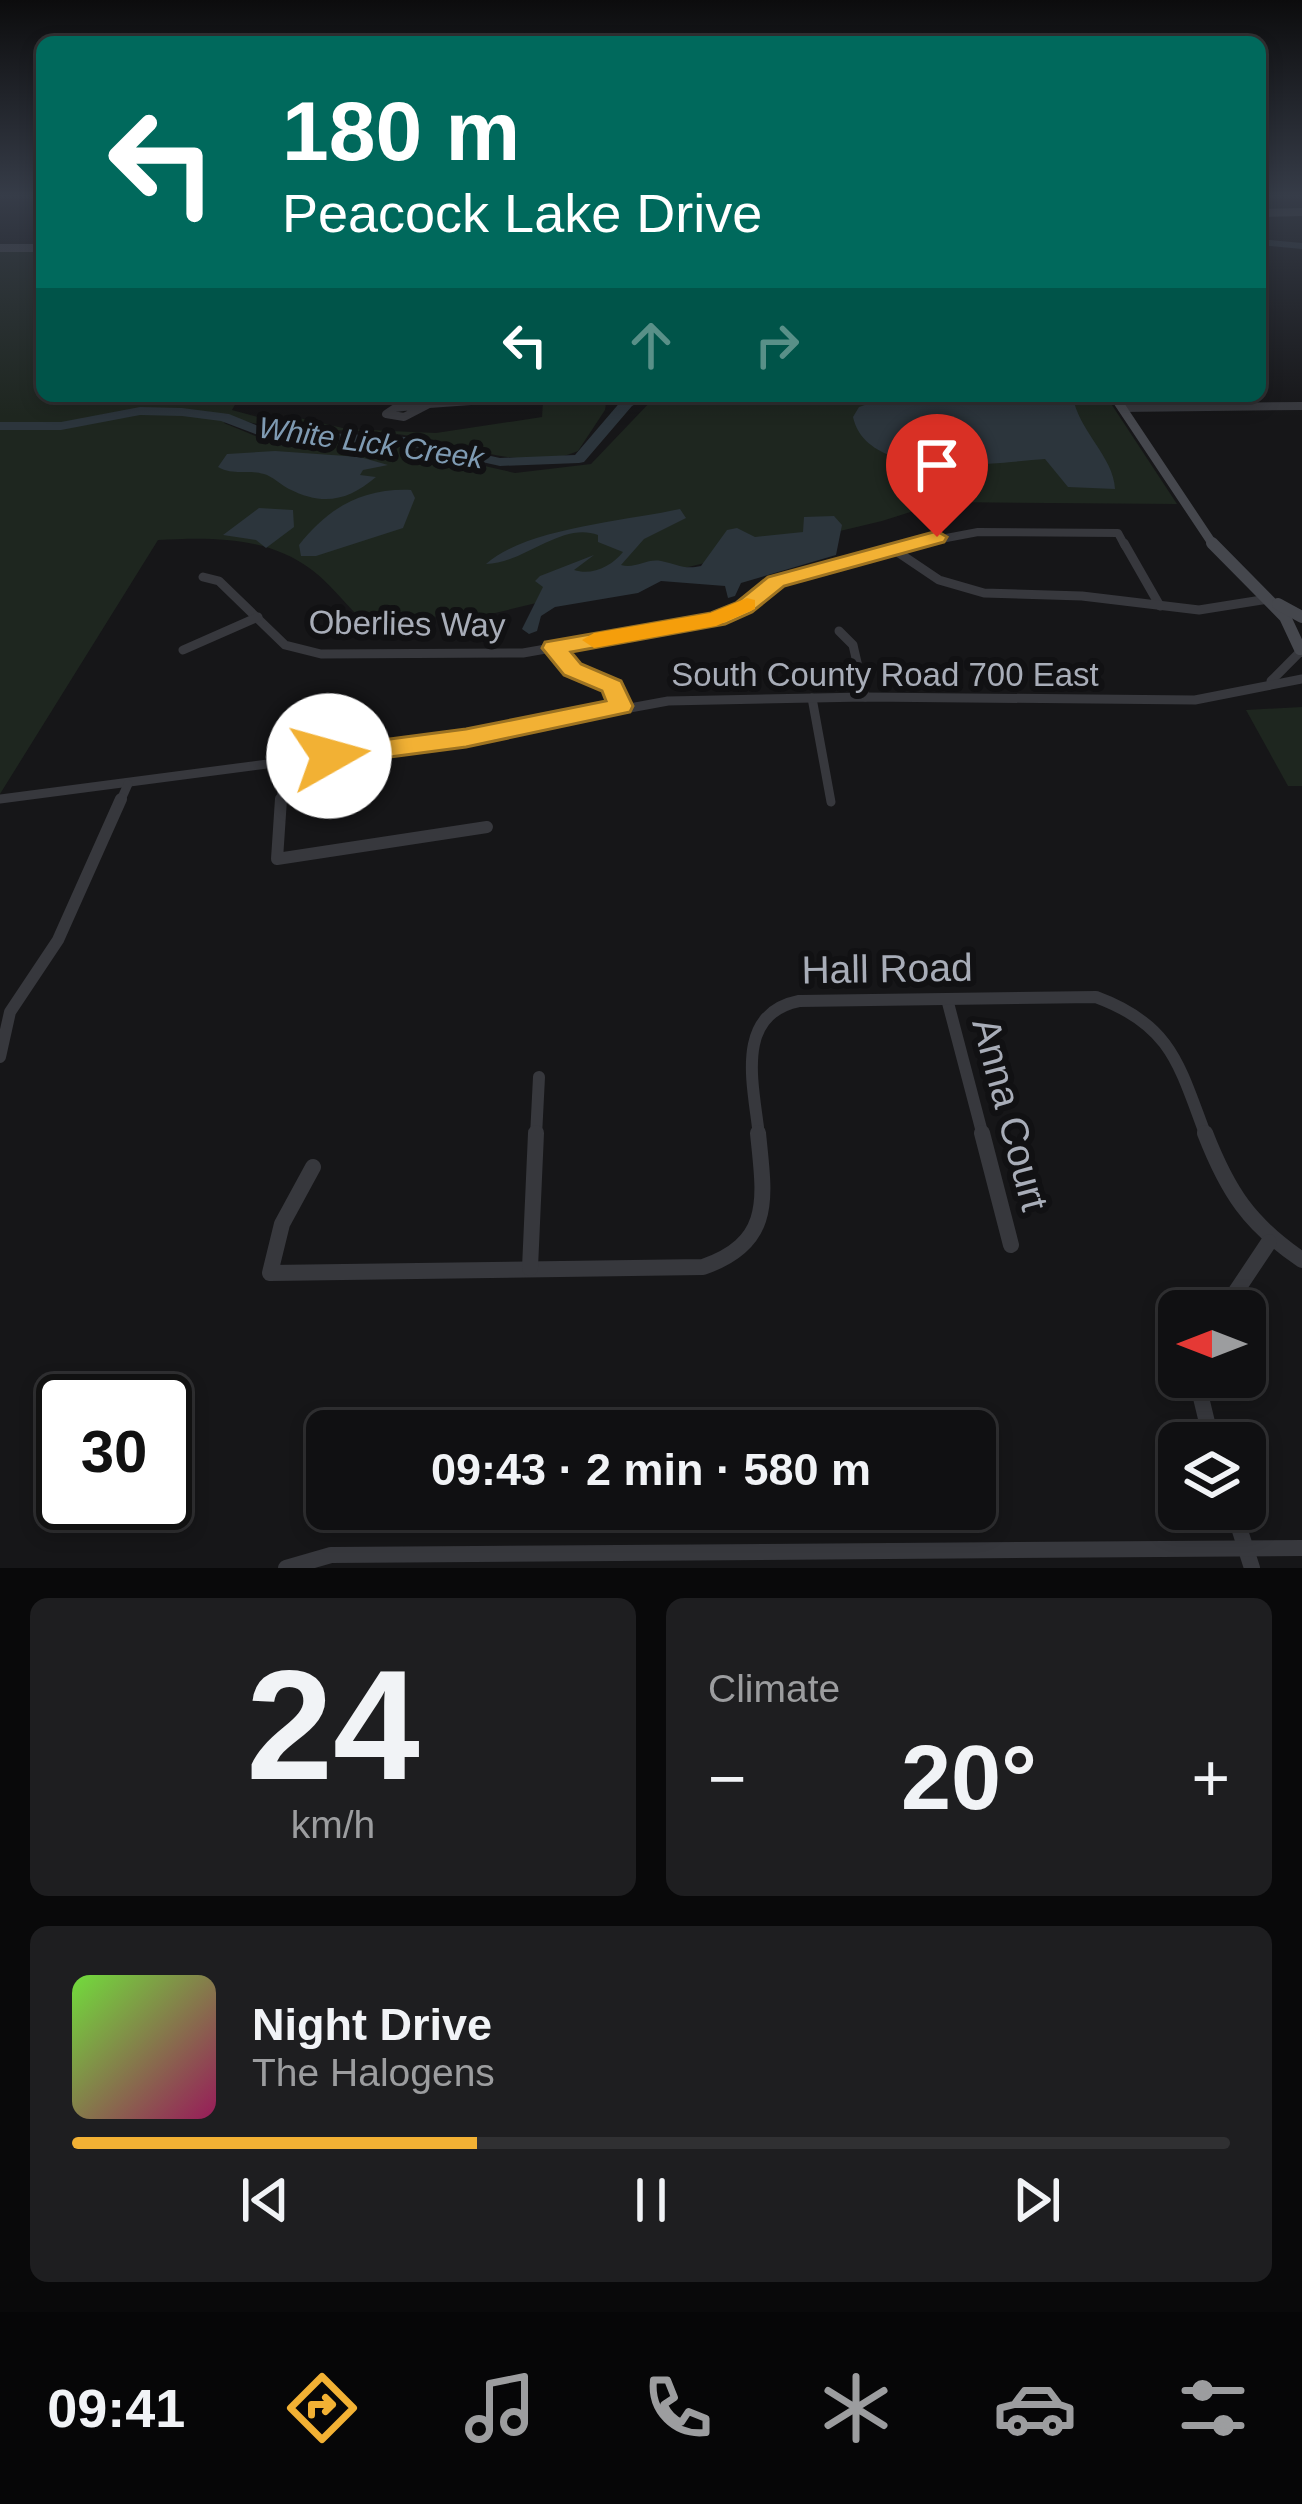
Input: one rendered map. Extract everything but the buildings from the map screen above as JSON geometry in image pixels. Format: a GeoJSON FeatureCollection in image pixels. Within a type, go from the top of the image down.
{"type":"FeatureCollection","features":[{"type":"Feature","properties":{"kind":"street"},"geometry":{"type":"LineString","coordinates":[[429,404],[404,417],[386,414],[394,408],[429,404],[457,402]]}},
{"type":"Feature","properties":{"kind":"street"},"geometry":{"type":"LineString","coordinates":[[1118,402],[1217,550],[1290,623],[1301,651]]}},
{"type":"Feature","properties":{"kind":"street"},"geometry":{"type":"LineString","coordinates":[[1122,408],[1302,406]]}},
{"type":"Feature","properties":{"kind":"street","name":"Oberlies Way"},"geometry":{"type":"LineString","coordinates":[[203,577],[219,581],[285,644],[321,654],[523,653],[716,619],[744,608],[776,581],[958,533],[1118,533],[1160,606]]}},
{"type":"Feature","properties":{"kind":"street"},"geometry":{"type":"LineString","coordinates":[[896,551],[927,576],[986,593],[1238,609],[1268,599],[1302,617]]}},
{"type":"Feature","properties":{"kind":"street"},"geometry":{"type":"LineString","coordinates":[[184,650],[258,617]]}},
{"type":"Feature","properties":{"kind":"street"},"geometry":{"type":"LineString","coordinates":[[839,631],[853,645],[865,697]]}},
{"type":"Feature","properties":{"kind":"street"},"geometry":{"type":"LineString","coordinates":[[554,648],[573,669],[612,686],[621,706]]}},
{"type":"Feature","properties":{"kind":"street","name":"South County Road 700 East"},"geometry":{"type":"LineString","coordinates":[[1271,681],[1301,651]]}},
{"type":"Feature","properties":{"kind":"street","name":"South County Road 700 East"},"geometry":{"type":"LineString","coordinates":[[0,799],[466,738],[621,706],[699,699],[865,697],[1195,700],[1237,695],[1271,681],[1302,679]]}},
{"type":"Feature","properties":{"kind":"street"},"geometry":{"type":"LineString","coordinates":[[812,698],[831,802]]}},
{"type":"Feature","properties":{"kind":"street"},"geometry":{"type":"LineString","coordinates":[[284,762],[277,859],[488,827]]}},
{"type":"Feature","properties":{"kind":"street"},"geometry":{"type":"LineString","coordinates":[[0,1057],[10,1012],[58,940],[128,784]]}},
{"type":"Feature","properties":{"kind":"street","name":"Hall Road"},"geometry":{"type":"LineString","coordinates":[[313,1167],[282,1224],[270,1273],[691,1268],[733,1256],[752,1242],[764,1199],[751,1048],[757,1026],[787,1002],[1096,997],[1120,1002],[1142,1015],[1172,1051],[1231,1199],[1269,1242],[1302,1260]]}},
{"type":"Feature","properties":{"kind":"street","name":"Anna Court"},"geometry":{"type":"LineString","coordinates":[[947,999],[1011,1245]]}},
{"type":"Feature","properties":{"kind":"street"},"geometry":{"type":"LineString","coordinates":[[530,1268],[539,1076]]}},
{"type":"Feature","properties":{"kind":"street"},"geometry":{"type":"LineString","coordinates":[[1237,1290],[1269,1242]]}},
{"type":"Feature","properties":{"kind":"street"},"geometry":{"type":"LineString","coordinates":[[1240,1530],[1249,1559]]}},
{"type":"Feature","properties":{"kind":"street"},"geometry":{"type":"LineString","coordinates":[[286,1568],[331,1555],[1249,1559],[1302,1549]]}},
{"type":"Feature","properties":{"kind":"shaded area"},"geometry":{"type":"Polygon","coordinates":[[[0,269],[36,269],[36,402],[237,402],[232,410],[272,421],[299,418],[347,429],[436,433],[542,417],[543,402],[606,402],[578,451],[536,459],[381,432],[273,427],[229,416],[224,423],[265,440],[375,441],[515,473],[591,464],[650,402],[1110,402],[1177,504],[942,502],[882,521],[478,617],[358,616],[312,570],[277,551],[218,539],[158,540],[0,794],[0,269]]]}},
{"type":"Feature","properties":{"kind":"shaded area"},"geometry":{"type":"Polygon","coordinates":[[[874,402],[1074,402],[1109,466],[1115,489],[1068,487],[1045,459],[968,465],[908,461],[883,452],[864,438],[853,417],[859,407],[874,402]]]}},
{"type":"Feature","properties":{"kind":"shaded area"},"geometry":{"type":"Polygon","coordinates":[[[275,451],[360,457],[388,465],[363,470],[360,475],[376,477],[355,491],[324,499],[289,489],[264,474],[218,467],[227,454],[275,451]]]}},
{"type":"Feature","properties":{"kind":"shaded area"},"geometry":{"type":"Polygon","coordinates":[[[411,490],[415,498],[403,528],[316,556],[301,556],[299,545],[334,511],[362,497],[411,490]]]}},
{"type":"Feature","properties":{"kind":"shaded area"},"geometry":{"type":"Polygon","coordinates":[[[259,508],[293,510],[294,527],[266,548],[256,540],[223,535],[259,508]]]}},
{"type":"Feature","properties":{"kind":"shaded area"},"geometry":{"type":"Polygon","coordinates":[[[680,509],[686,518],[644,539],[621,565],[656,560],[701,566],[727,530],[737,528],[755,537],[803,532],[804,517],[834,516],[842,525],[836,555],[741,583],[735,596],[728,598],[725,586],[661,581],[638,593],[555,607],[541,616],[537,631],[529,634],[522,629],[543,587],[535,581],[540,576],[594,555],[574,570],[595,571],[623,552],[598,542],[598,535],[584,532],[486,564],[551,534],[680,509]]]}},
{"type":"Feature","properties":{"kind":"shaded area"},"geometry":{"type":"Polygon","coordinates":[[[1302,707],[1302,786],[1288,786],[1246,710],[1302,707]]]}},
{"type":"Feature","properties":{"kind":"waterway","name":"White Lick Creek"},"geometry":{"type":"LineString","coordinates":[[0,426],[61,426],[140,411],[182,412],[224,417],[266,434],[405,441],[500,462],[579,459],[629,402]]}},
{"type":"Feature","properties":{"kind":"slow traffic"},"geometry":{"type":"LineString","coordinates":[[594,640],[716,619],[747,605]]}},
{"type":"Feature","properties":{"kind":"route"},"geometry":{"type":"LineString","coordinates":[[329,756],[466,738],[621,706],[612,686],[562,662],[554,648],[716,619],[744,608],[776,581],[937,537]]}}]}
